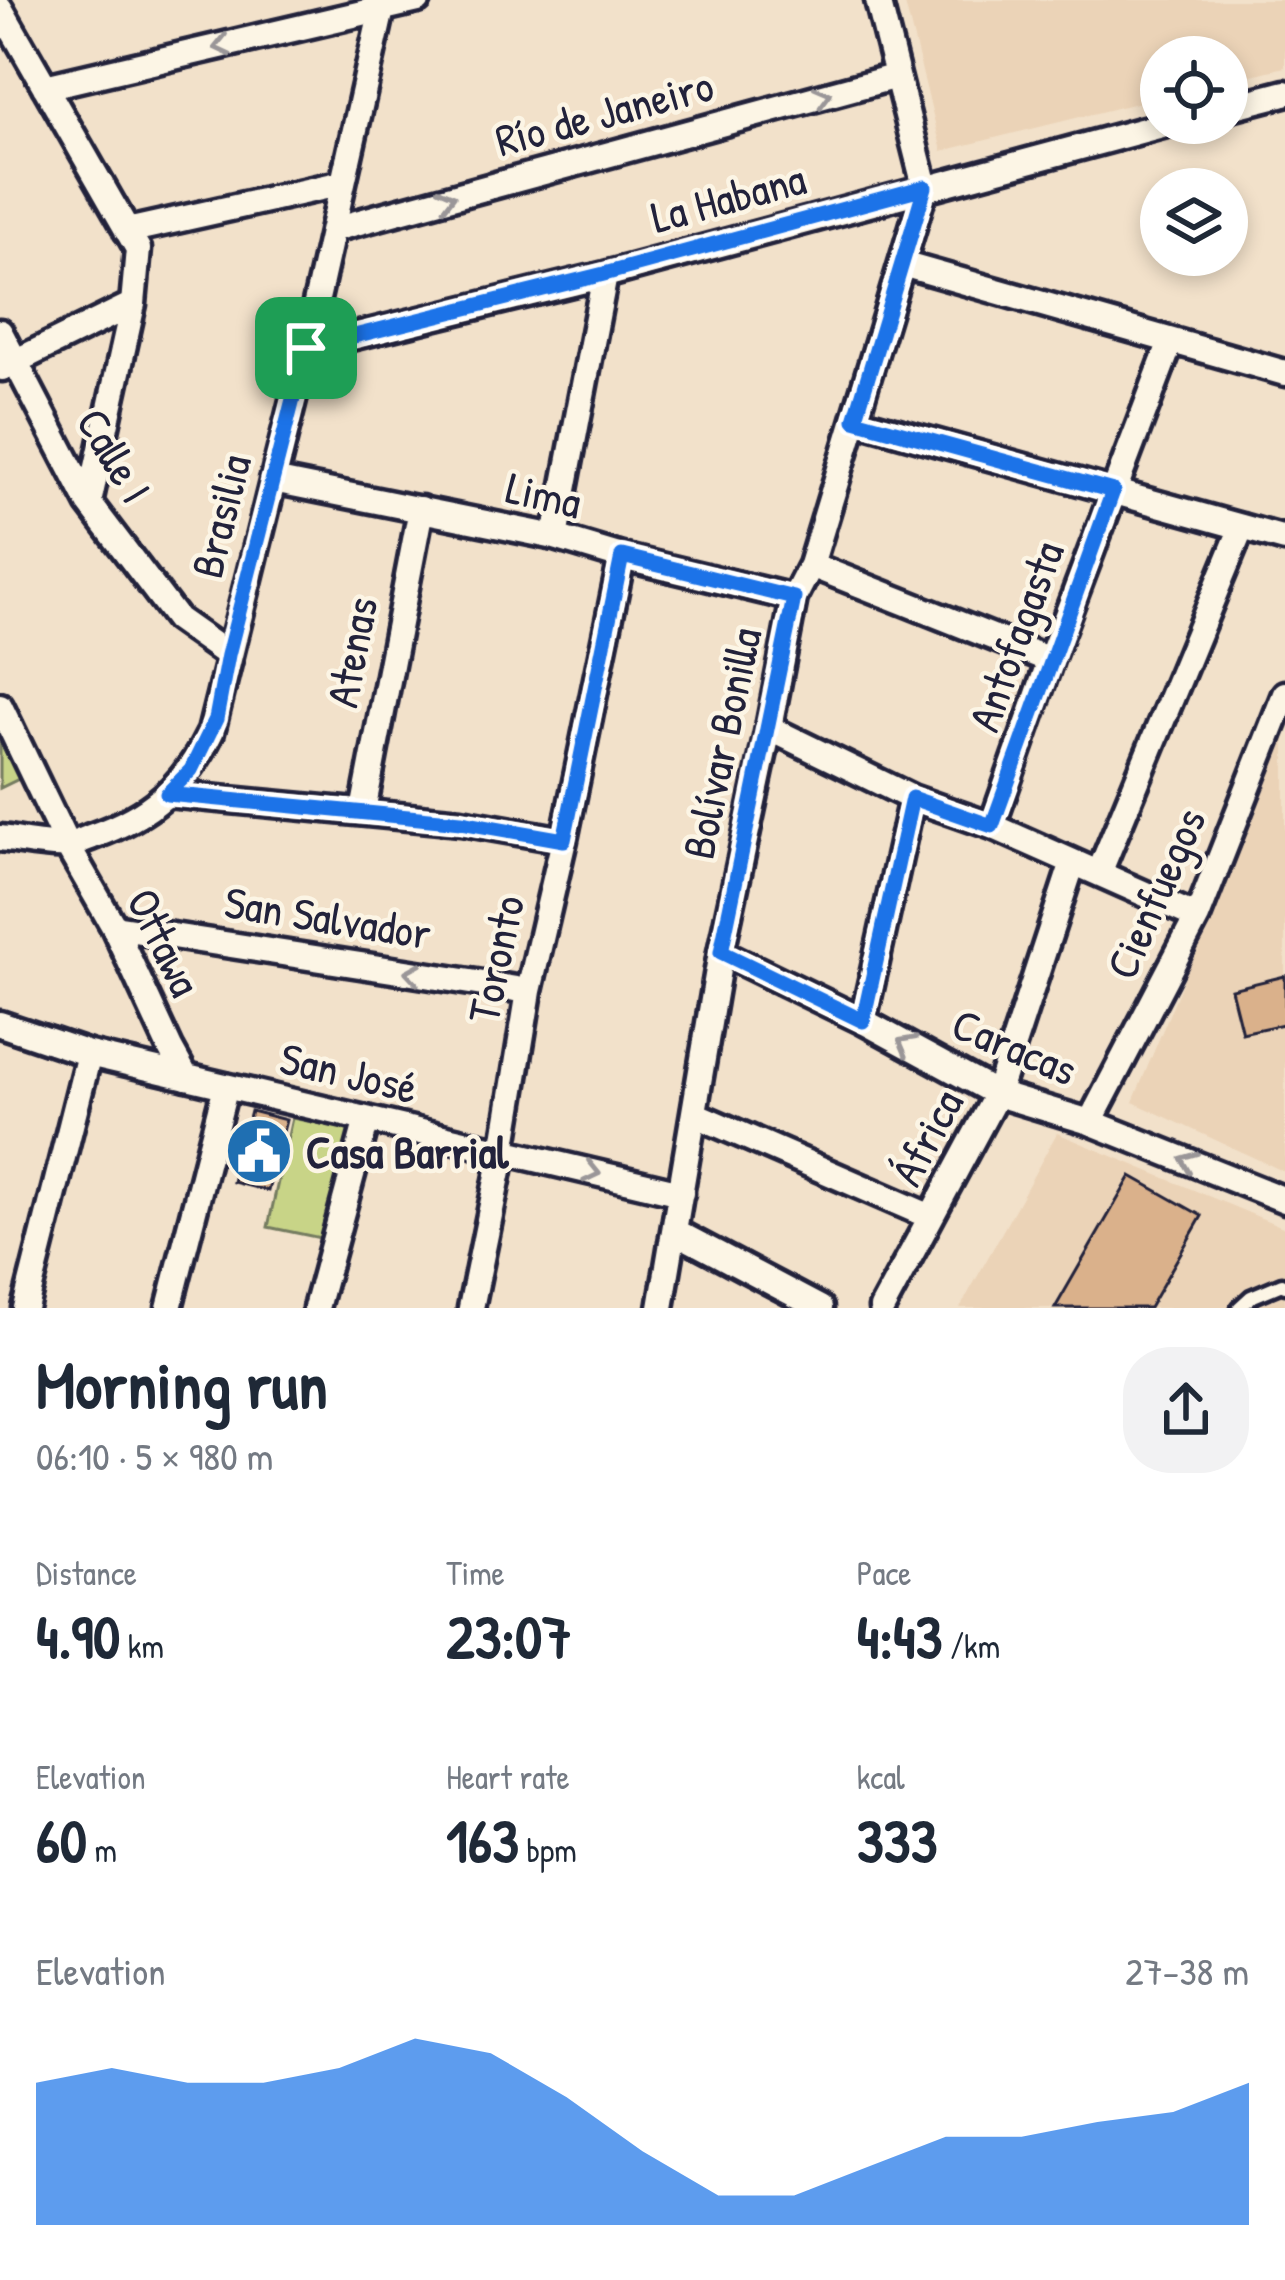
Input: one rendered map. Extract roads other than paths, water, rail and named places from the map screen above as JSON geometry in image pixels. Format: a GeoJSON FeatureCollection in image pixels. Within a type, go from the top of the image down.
{"type":"FeatureCollection","features":[{"type":"Feature","properties":{"kind":"street"},"geometry":{"type":"LineString","coordinates":[[45,87],[383,4],[418,0]]}},
{"type":"Feature","properties":{"kind":"street"},"geometry":{"type":"LineString","coordinates":[[878,0],[925,187]]}},
{"type":"Feature","properties":{"kind":"street","name":"Brasilia"},"geometry":{"type":"LineString","coordinates":[[0,838],[67,845],[107,831],[167,794],[191,770],[211,732],[306,348],[383,4]]}},
{"type":"Feature","properties":{"kind":"street"},"geometry":{"type":"LineString","coordinates":[[0,8],[137,249],[133,304],[88,503]]}},
{"type":"Feature","properties":{"kind":"street","name":"Río de Janeiro"},"geometry":{"type":"LineString","coordinates":[[334,229],[897,76]]}},
{"type":"Feature","properties":{"kind":"street"},"geometry":{"type":"LineString","coordinates":[[1248,103],[1285,93]]}},
{"type":"Feature","properties":{"kind":"street","name":"La Habana"},"geometry":{"type":"LineString","coordinates":[[306,348],[1140,131]]}},
{"type":"Feature","properties":{"kind":"street"},"geometry":{"type":"LineString","coordinates":[[127,231],[344,183]]}},
{"type":"Feature","properties":{"kind":"street","name":"Bolívar Bonilla"},"geometry":{"type":"LineString","coordinates":[[661,1308],[721,952],[794,598],[811,566],[925,187]]}},
{"type":"Feature","properties":{"kind":"street"},"geometry":{"type":"LineString","coordinates":[[902,264],[1285,373]]}},
{"type":"Feature","properties":{"kind":"street"},"geometry":{"type":"LineString","coordinates":[[555,537],[604,274]]}},
{"type":"Feature","properties":{"kind":"street"},"geometry":{"type":"LineString","coordinates":[[8,366],[133,304]]}},
{"type":"Feature","properties":{"kind":"street","name":"Calle I"},"geometry":{"type":"LineString","coordinates":[[0,332],[8,366],[88,503],[177,620],[228,655]]}},
{"type":"Feature","properties":{"kind":"street","name":"Antofagasta"},"geometry":{"type":"LineString","coordinates":[[992,826],[1171,341]]}},
{"type":"Feature","properties":{"kind":"street"},"geometry":{"type":"LineString","coordinates":[[855,420],[1285,538]]}},
{"type":"Feature","properties":{"kind":"street","name":"Lima"},"geometry":{"type":"LineString","coordinates":[[273,480],[555,537],[794,598]]}},
{"type":"Feature","properties":{"kind":"street","name":"Atenas"},"geometry":{"type":"LineString","coordinates":[[363,811],[422,509]]}},
{"type":"Feature","properties":{"kind":"street"},"geometry":{"type":"LineString","coordinates":[[1099,874],[1242,527]]}},
{"type":"Feature","properties":{"kind":"street","name":"Toronto"},"geometry":{"type":"LineString","coordinates":[[470,1308],[503,1151],[529,991],[622,556]]}},
{"type":"Feature","properties":{"kind":"street"},"geometry":{"type":"LineString","coordinates":[[811,566],[1050,660]]}},
{"type":"Feature","properties":{"kind":"street","name":"Cienfuegos"},"geometry":{"type":"LineString","coordinates":[[1090,1122],[1197,917],[1278,726],[1285,694]]}},
{"type":"Feature","properties":{"kind":"street","name":"Ottawa"},"geometry":{"type":"LineString","coordinates":[[0,706],[186,1077]]}},
{"type":"Feature","properties":{"kind":"street"},"geometry":{"type":"LineString","coordinates":[[769,728],[912,798],[992,826],[1197,917]]}},
{"type":"Feature","properties":{"kind":"street"},"geometry":{"type":"LineString","coordinates":[[167,794],[461,822],[564,840]]}},
{"type":"Feature","properties":{"kind":"street"},"geometry":{"type":"LineString","coordinates":[[863,1021],[912,798]]}},
{"type":"Feature","properties":{"kind":"street","name":"África"},"geometry":{"type":"LineString","coordinates":[[882,1308],[997,1094],[1073,862]]}},
{"type":"Feature","properties":{"kind":"street","name":"San Salvador"},"geometry":{"type":"LineString","coordinates":[[114,927],[529,991]]}},
{"type":"Feature","properties":{"kind":"street","name":"Caracas"},"geometry":{"type":"LineString","coordinates":[[721,952],[863,1021],[997,1094],[1090,1122],[1285,1200]]}},
{"type":"Feature","properties":{"kind":"street","name":"San José"},"geometry":{"type":"LineString","coordinates":[[0,1024],[89,1054],[681,1193]]}},
{"type":"Feature","properties":{"kind":"street"},"geometry":{"type":"LineString","coordinates":[[25,1308],[89,1054]]}},
{"type":"Feature","properties":{"kind":"street"},"geometry":{"type":"LineString","coordinates":[[172,1308],[226,1086]]}},
{"type":"Feature","properties":{"kind":"street"},"geometry":{"type":"LineString","coordinates":[[694,1114],[931,1217]]}},
{"type":"Feature","properties":{"kind":"street"},"geometry":{"type":"LineString","coordinates":[[316,1308],[367,1119]]}},
{"type":"Feature","properties":{"kind":"street"},"geometry":{"type":"LineString","coordinates":[[674,1231],[820,1308]]}},
{"type":"Feature","properties":{"kind":"lane"},"geometry":{"type":"LineString","coordinates":[[1239,1308],[1284,1282]]}},
{"type":"Feature","properties":{"kind":"place","name":"Casa Barrial"},"geometry":{"type":"Point","coordinates":[259,1151]}}]}
